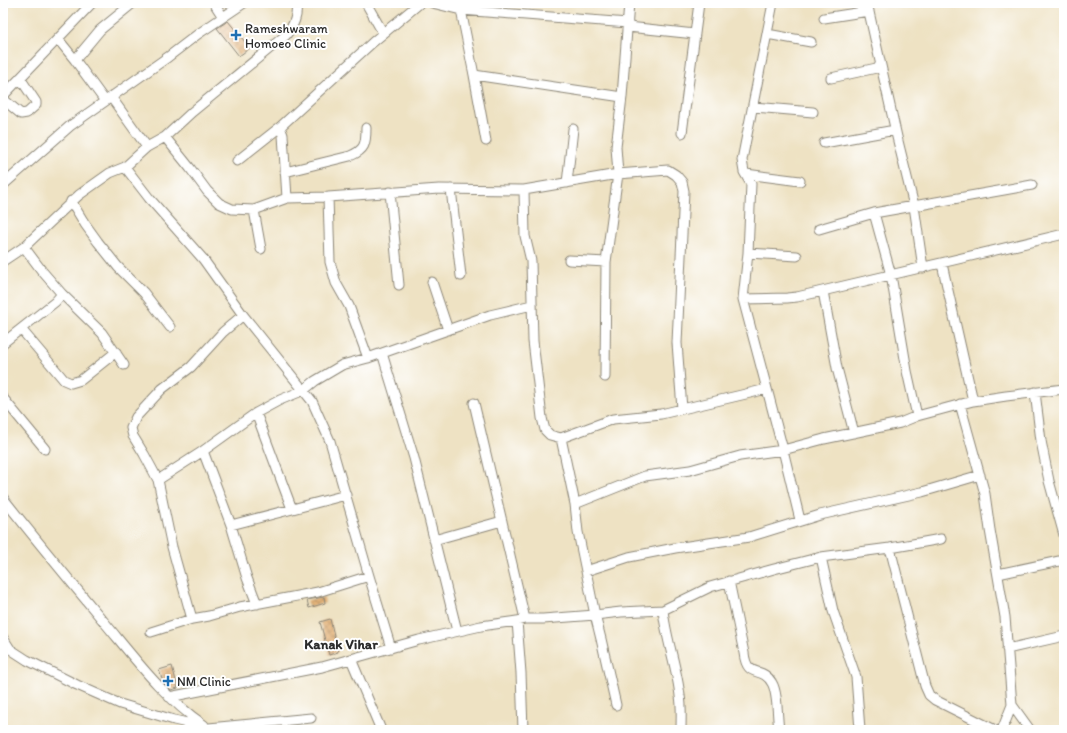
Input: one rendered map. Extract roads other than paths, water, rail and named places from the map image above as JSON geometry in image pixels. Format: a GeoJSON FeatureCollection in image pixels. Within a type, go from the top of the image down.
{"type":"FeatureCollection","features":[{"type":"Feature","properties":{"kind":"street"},"geometry":{"type":"LineString","coordinates":[[20,78],[36,102],[36,105],[27,113],[21,114],[3,97],[20,78],[92,3]]}},
{"type":"Feature","properties":{"kind":"street"},"geometry":{"type":"LineString","coordinates":[[75,60],[100,30],[133,3]]}},
{"type":"Feature","properties":{"kind":"street"},"geometry":{"type":"LineString","coordinates":[[214,3],[223,18]]}},
{"type":"Feature","properties":{"kind":"street"},"geometry":{"type":"LineString","coordinates":[[3,185],[70,126],[198,34],[244,3]]}},
{"type":"Feature","properties":{"kind":"street"},"geometry":{"type":"LineString","coordinates":[[3,262],[24,247],[71,201],[110,173],[125,167],[147,147],[165,137],[192,112],[286,35],[294,26],[298,12],[296,3]]}},
{"type":"Feature","properties":{"kind":"street"},"geometry":{"type":"LineString","coordinates":[[366,3],[383,33]]}},
{"type":"Feature","properties":{"kind":"street"},"geometry":{"type":"LineString","coordinates":[[237,160],[280,127],[383,33],[420,3]]}},
{"type":"Feature","properties":{"kind":"street"},"geometry":{"type":"LineString","coordinates":[[432,3],[695,34]]}},
{"type":"Feature","properties":{"kind":"street"},"geometry":{"type":"LineString","coordinates":[[605,377],[606,262],[618,174],[616,147],[622,97],[629,3]]}},
{"type":"Feature","properties":{"kind":"street"},"geometry":{"type":"LineString","coordinates":[[682,133],[699,3]]}},
{"type":"Feature","properties":{"kind":"street"},"geometry":{"type":"LineString","coordinates":[[773,3],[742,160],[751,184],[748,253],[743,299],[800,520]]}},
{"type":"Feature","properties":{"kind":"street"},"geometry":{"type":"LineString","coordinates":[[461,7],[486,141]]}},
{"type":"Feature","properties":{"kind":"street"},"geometry":{"type":"LineString","coordinates":[[824,18],[868,7],[895,130],[914,206],[923,268]]}},
{"type":"Feature","properties":{"kind":"street"},"geometry":{"type":"LineString","coordinates":[[767,34],[811,42]]}},
{"type":"Feature","properties":{"kind":"street"},"geometry":{"type":"LineString","coordinates":[[58,39],[147,147]]}},
{"type":"Feature","properties":{"kind":"street"},"geometry":{"type":"LineString","coordinates":[[831,78],[881,67]]}},
{"type":"Feature","properties":{"kind":"street"},"geometry":{"type":"LineString","coordinates":[[474,75],[622,97]]}},
{"type":"Feature","properties":{"kind":"street"},"geometry":{"type":"LineString","coordinates":[[753,107],[812,112]]}},
{"type":"Feature","properties":{"kind":"street"},"geometry":{"type":"LineString","coordinates":[[280,127],[284,135],[287,198]]}},
{"type":"Feature","properties":{"kind":"street"},"geometry":{"type":"LineString","coordinates":[[285,172],[358,153],[366,142],[366,128]]}},
{"type":"Feature","properties":{"kind":"street"},"geometry":{"type":"LineString","coordinates":[[567,183],[573,129]]}},
{"type":"Feature","properties":{"kind":"street"},"geometry":{"type":"LineString","coordinates":[[824,143],[895,130]]}},
{"type":"Feature","properties":{"kind":"street"},"geometry":{"type":"LineString","coordinates":[[165,137],[207,191],[219,203],[232,209],[254,210],[287,198],[328,197],[390,192],[524,190],[618,174],[668,170],[676,175],[682,182],[684,190],[677,343],[682,409]]}},
{"type":"Feature","properties":{"kind":"street"},"geometry":{"type":"LineString","coordinates":[[125,167],[149,198],[203,259],[243,315],[312,401],[330,441],[391,648]]}},
{"type":"Feature","properties":{"kind":"street"},"geometry":{"type":"LineString","coordinates":[[746,174],[800,181]]}},
{"type":"Feature","properties":{"kind":"street"},"geometry":{"type":"LineString","coordinates":[[819,229],[874,213],[1032,184]]}},
{"type":"Feature","properties":{"kind":"street"},"geometry":{"type":"LineString","coordinates":[[451,190],[461,276]]}},
{"type":"Feature","properties":{"kind":"street"},"geometry":{"type":"LineString","coordinates":[[524,190],[525,236],[531,262],[534,341],[542,418],[545,430],[550,435],[561,438],[613,419],[661,414],[767,389]]}},
{"type":"Feature","properties":{"kind":"street"},"geometry":{"type":"LineString","coordinates":[[390,192],[399,285]]}},
{"type":"Feature","properties":{"kind":"street"},"geometry":{"type":"LineString","coordinates":[[328,197],[330,262],[336,283],[349,306],[368,358]]}},
{"type":"Feature","properties":{"kind":"street"},"geometry":{"type":"LineString","coordinates":[[71,201],[85,224],[102,247],[118,267],[144,293],[170,326]]}},
{"type":"Feature","properties":{"kind":"street"},"geometry":{"type":"LineString","coordinates":[[254,210],[260,249]]}},
{"type":"Feature","properties":{"kind":"street"},"geometry":{"type":"LineString","coordinates":[[874,213],[891,275],[907,371],[917,416]]}},
{"type":"Feature","properties":{"kind":"street"},"geometry":{"type":"LineString","coordinates":[[743,299],[787,298],[823,291],[1064,234]]}},
{"type":"Feature","properties":{"kind":"street"},"geometry":{"type":"LineString","coordinates":[[24,247],[62,294],[102,334],[124,365]]}},
{"type":"Feature","properties":{"kind":"street"},"geometry":{"type":"LineString","coordinates":[[748,253],[797,256]]}},
{"type":"Feature","properties":{"kind":"street"},"geometry":{"type":"LineString","coordinates":[[569,260],[606,262]]}},
{"type":"Feature","properties":{"kind":"street"},"geometry":{"type":"LineString","coordinates":[[942,264],[973,401]]}},
{"type":"Feature","properties":{"kind":"street"},"geometry":{"type":"LineString","coordinates":[[432,282],[448,330]]}},
{"type":"Feature","properties":{"kind":"street"},"geometry":{"type":"LineString","coordinates":[[823,291],[837,368],[854,433]]}},
{"type":"Feature","properties":{"kind":"street"},"geometry":{"type":"LineString","coordinates":[[3,343],[55,302],[62,294]]}},
{"type":"Feature","properties":{"kind":"street"},"geometry":{"type":"LineString","coordinates":[[158,480],[256,414],[280,400],[304,390],[315,381],[342,365],[368,358],[490,315],[532,305]]}},
{"type":"Feature","properties":{"kind":"street"},"geometry":{"type":"LineString","coordinates":[[192,618],[172,546],[158,480],[133,436],[131,428],[136,417],[162,389],[191,367],[223,332],[243,315]]}},
{"type":"Feature","properties":{"kind":"street"},"geometry":{"type":"LineString","coordinates":[[21,329],[64,380],[71,383],[82,380],[116,352]]}},
{"type":"Feature","properties":{"kind":"street"},"geometry":{"type":"LineString","coordinates":[[382,353],[414,458],[457,631]]}},
{"type":"Feature","properties":{"kind":"street"},"geometry":{"type":"LineString","coordinates":[[575,504],[645,476],[690,470],[740,456],[783,450],[824,439],[900,423],[917,416],[973,401],[1064,389]]}},
{"type":"Feature","properties":{"kind":"street"},"geometry":{"type":"LineString","coordinates":[[1035,392],[1041,441],[1049,481],[1064,535]]}},
{"type":"Feature","properties":{"kind":"street"},"geometry":{"type":"LineString","coordinates":[[3,398],[45,449]]}},
{"type":"Feature","properties":{"kind":"street"},"geometry":{"type":"LineString","coordinates":[[474,403],[502,521],[521,620],[523,730]]}},
{"type":"Feature","properties":{"kind":"street"},"geometry":{"type":"LineString","coordinates":[[960,404],[985,494],[1005,617],[1012,705],[1002,730]]}},
{"type":"Feature","properties":{"kind":"street"},"geometry":{"type":"LineString","coordinates":[[256,414],[292,509]]}},
{"type":"Feature","properties":{"kind":"street"},"geometry":{"type":"LineString","coordinates":[[561,438],[575,504],[578,532],[595,615],[602,639],[616,706]]}},
{"type":"Feature","properties":{"kind":"street"},"geometry":{"type":"LineString","coordinates":[[203,451],[231,525],[247,578],[257,604]]}},
{"type":"Feature","properties":{"kind":"street"},"geometry":{"type":"LineString","coordinates":[[586,571],[629,557],[675,548],[749,537],[800,520],[922,492],[980,475]]}},
{"type":"Feature","properties":{"kind":"street"},"geometry":{"type":"LineString","coordinates":[[231,525],[346,495]]}},
{"type":"Feature","properties":{"kind":"street"},"geometry":{"type":"LineString","coordinates":[[3,498],[78,591],[169,697],[196,720],[211,729]]}},
{"type":"Feature","properties":{"kind":"street"},"geometry":{"type":"LineString","coordinates":[[434,540],[502,521]]}},
{"type":"Feature","properties":{"kind":"street"},"geometry":{"type":"LineString","coordinates":[[169,697],[322,667],[419,640],[481,626],[521,620],[663,610],[710,587],[821,557],[890,548],[941,539]]}},
{"type":"Feature","properties":{"kind":"street"},"geometry":{"type":"LineString","coordinates":[[890,548],[925,686],[929,695],[935,700],[995,730]]}},
{"type":"Feature","properties":{"kind":"street"},"geometry":{"type":"LineString","coordinates":[[821,557],[833,611],[856,677],[860,730]]}},
{"type":"Feature","properties":{"kind":"street"},"geometry":{"type":"LineString","coordinates":[[998,574],[1064,560]]}},
{"type":"Feature","properties":{"kind":"street"},"geometry":{"type":"LineString","coordinates":[[151,632],[192,618],[209,616],[257,604],[318,592],[369,576]]}},
{"type":"Feature","properties":{"kind":"street"},"geometry":{"type":"LineString","coordinates":[[729,581],[745,663],[749,669],[768,677],[773,684],[779,730]]}},
{"type":"Feature","properties":{"kind":"street"},"geometry":{"type":"LineString","coordinates":[[663,610],[664,622],[680,694],[682,710],[681,730]]}},
{"type":"Feature","properties":{"kind":"street"},"geometry":{"type":"LineString","coordinates":[[1007,649],[1064,636]]}},
{"type":"Feature","properties":{"kind":"street"},"geometry":{"type":"LineString","coordinates":[[3,638],[7,647],[27,660],[64,679],[120,704],[174,720],[211,729],[311,718]]}},
{"type":"Feature","properties":{"kind":"street"},"geometry":{"type":"LineString","coordinates":[[351,659],[381,730]]}},
{"type":"Feature","properties":{"kind":"street"},"geometry":{"type":"LineString","coordinates":[[1012,705],[1030,730]]}},
{"type":"Feature","properties":{"kind":"place","name":"Rameshwaram Homoeo Clinic"},"geometry":{"type":"Point","coordinates":[236,35]}},
{"type":"Feature","properties":{"kind":"place","name":"NM Clinic"},"geometry":{"type":"Point","coordinates":[168,681]}},
{"type":"Feature","properties":{"kind":"district","name":"Kanak Vihar"},"geometry":{"type":"Point","coordinates":[341,644]}}]}
